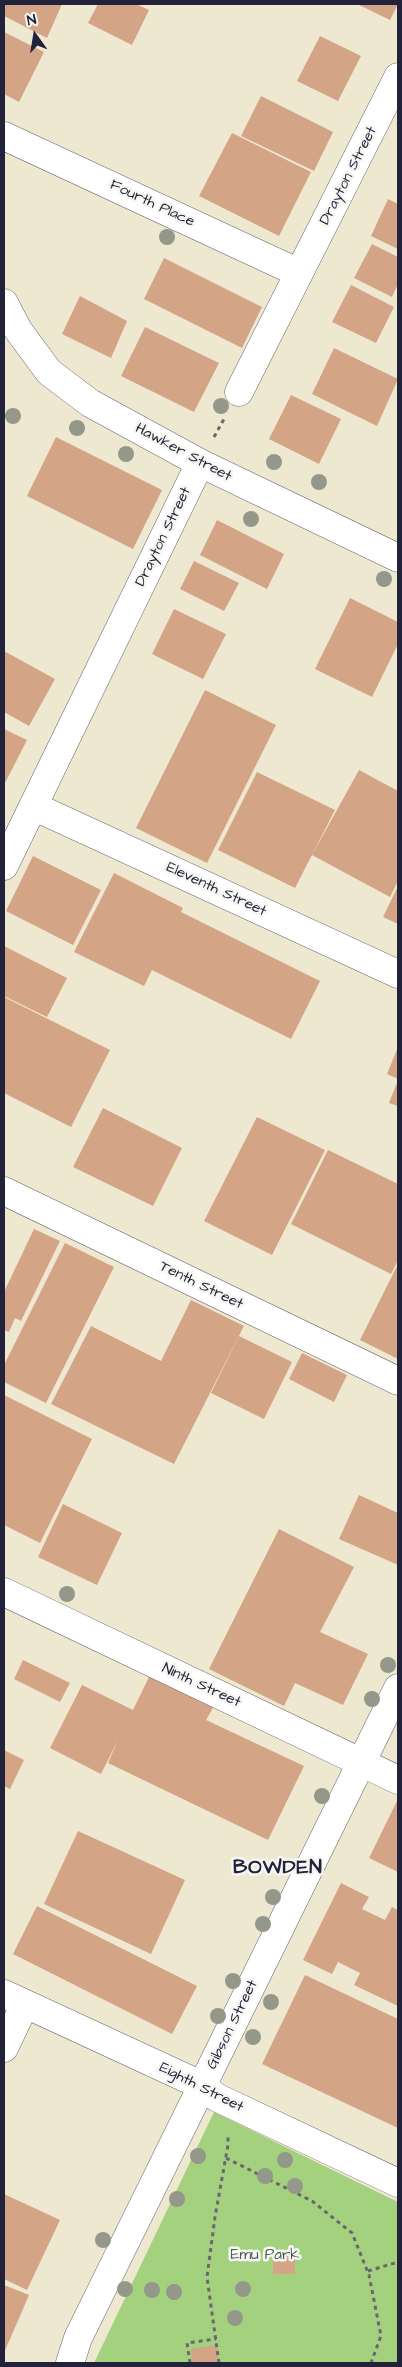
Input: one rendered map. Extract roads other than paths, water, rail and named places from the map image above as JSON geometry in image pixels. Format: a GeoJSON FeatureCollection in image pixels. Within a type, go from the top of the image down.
{"type":"FeatureCollection","features":[{"type":"Feature","properties":{"kind":"street","name":"Drayton Street"},"geometry":{"type":"LineString","coordinates":[[239,392],[299,273],[390,116],[398,77]]}},
{"type":"Feature","properties":{"kind":"street","name":"Fourth Place"},"geometry":{"type":"LineString","coordinates":[[4,136],[299,273]]}},
{"type":"Feature","properties":{"kind":"street","name":"Hawker Street"},"geometry":{"type":"LineString","coordinates":[[4,303],[18,330],[49,372],[90,404],[200,464],[398,558]]}},
{"type":"Feature","properties":{"kind":"street","name":"Drayton Street"},"geometry":{"type":"LineString","coordinates":[[4,866],[200,464]]}},
{"type":"Feature","properties":{"kind":"street","name":"Eleventh Street"},"geometry":{"type":"LineString","coordinates":[[33,806],[398,974]]}},
{"type":"Feature","properties":{"kind":"street","name":"Tenth Street"},"geometry":{"type":"LineString","coordinates":[[4,1191],[398,1381]]}},
{"type":"Feature","properties":{"kind":"street","name":"Ninth Street"},"geometry":{"type":"LineString","coordinates":[[4,1592],[398,1780]]}},
{"type":"Feature","properties":{"kind":"street","name":"Gibson Street"},"geometry":{"type":"LineString","coordinates":[[70,2363],[78,2338],[398,1688]]}},
{"type":"Feature","properties":{"kind":"street","name":"Eighth Street"},"geometry":{"type":"LineString","coordinates":[[14,1999],[203,2086],[216,2097],[398,2183]]}},
{"type":"Feature","properties":{"kind":"street"},"geometry":{"type":"LineString","coordinates":[[4,2048],[14,1999]]}},
{"type":"Feature","properties":{"kind":"district","name":"BOWDEN"},"geometry":{"type":"Point","coordinates":[278,1869]}},
{"type":"Feature","properties":{"kind":"park label","name":"Emu Park"},"geometry":{"type":"Point","coordinates":[265,2256]}}]}
